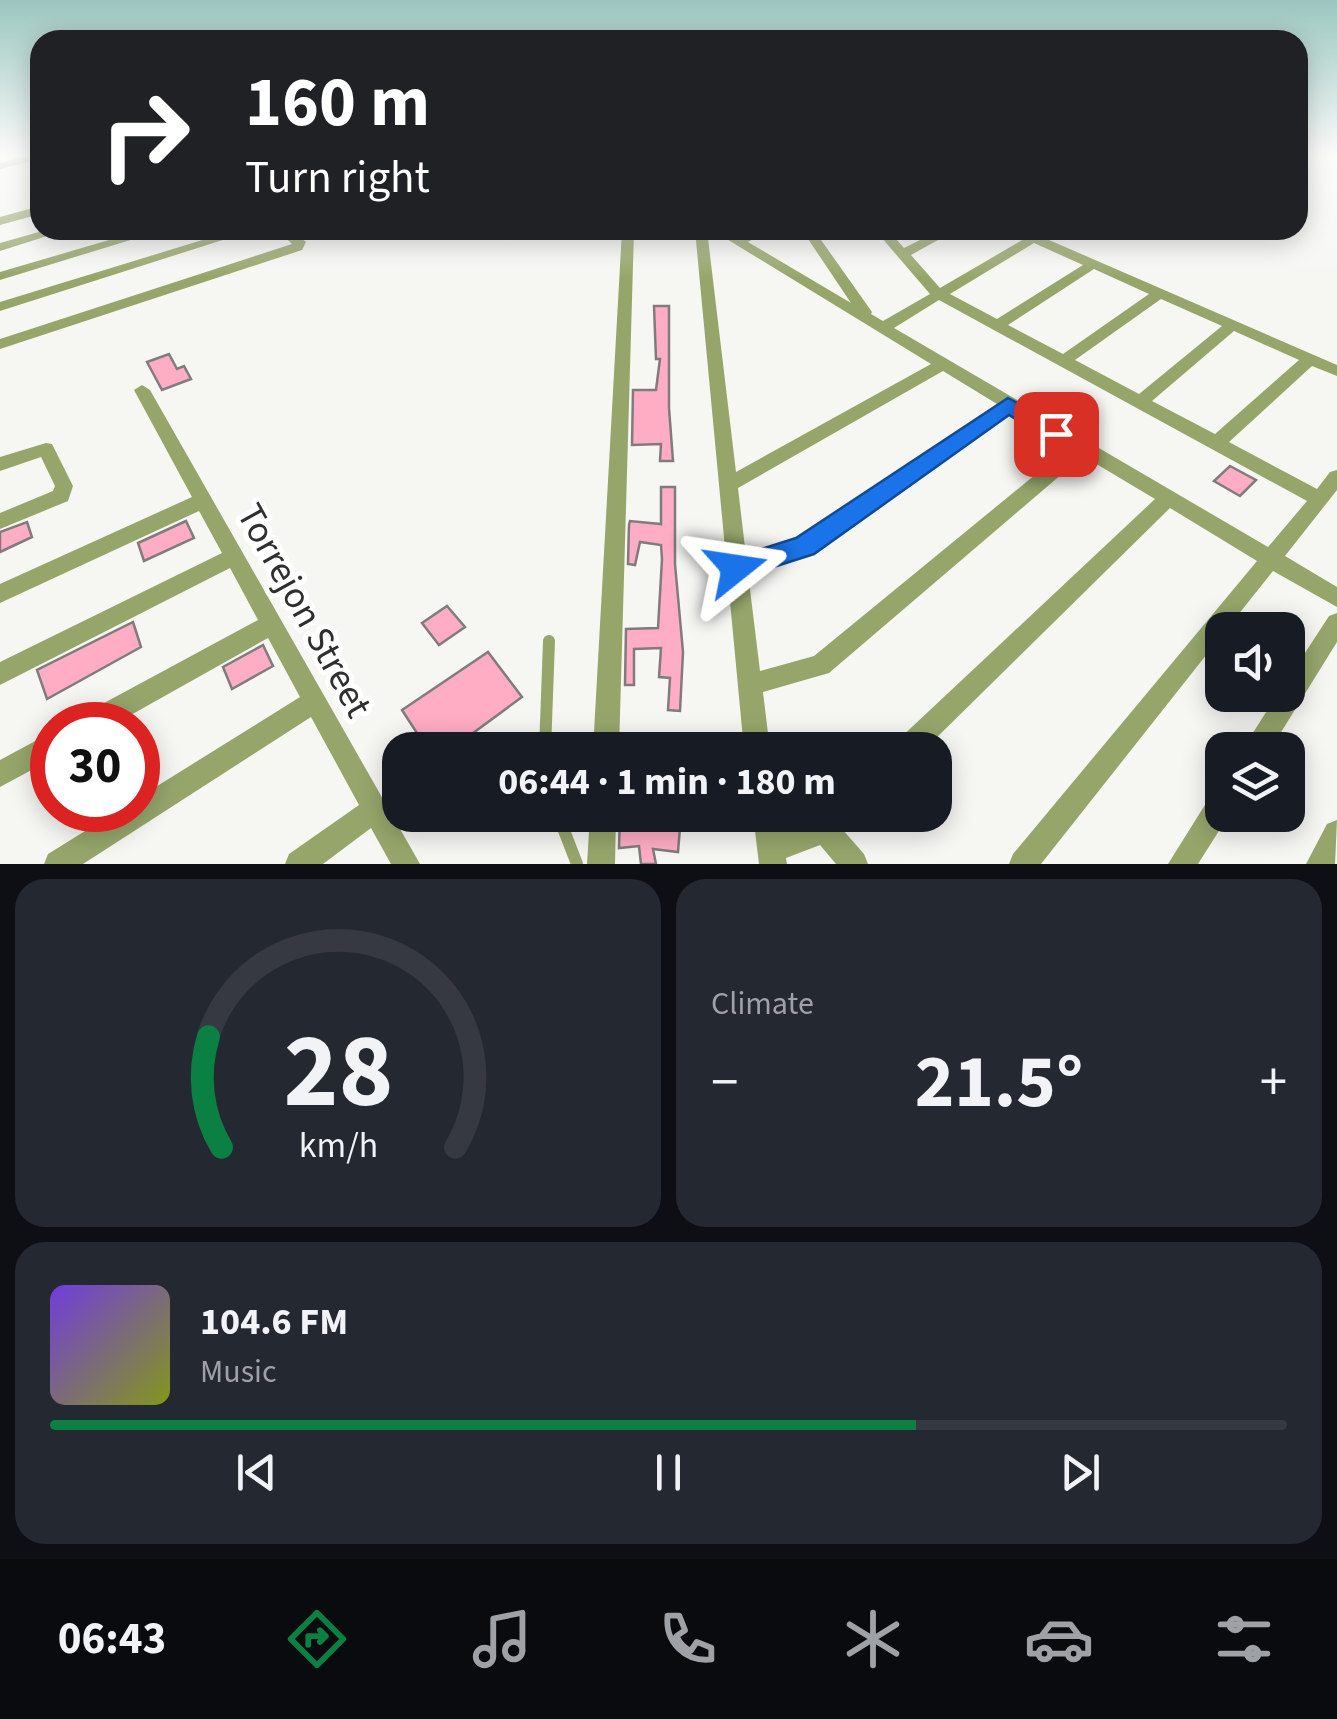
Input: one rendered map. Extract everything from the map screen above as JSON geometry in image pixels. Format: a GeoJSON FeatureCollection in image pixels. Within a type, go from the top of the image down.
{"type":"FeatureCollection","features":[{"type":"Feature","properties":{"kind":"street"},"geometry":{"type":"LineString","coordinates":[[0,221],[30,213]]}},
{"type":"Feature","properties":{"kind":"street"},"geometry":{"type":"LineString","coordinates":[[0,247],[30,238]]}},
{"type":"Feature","properties":{"kind":"street"},"geometry":{"type":"LineString","coordinates":[[0,276],[123,240]]}},
{"type":"Feature","properties":{"kind":"street"},"geometry":{"type":"LineString","coordinates":[[0,307],[216,240]]}},
{"type":"Feature","properties":{"kind":"street"},"geometry":{"type":"LineString","coordinates":[[0,344],[296,247],[297,240]]}},
{"type":"Feature","properties":{"kind":"street"},"geometry":{"type":"LineString","coordinates":[[607,732],[628,240]]}},
{"type":"Feature","properties":{"kind":"street"},"geometry":{"type":"LineString","coordinates":[[702,240],[755,732]]}},
{"type":"Feature","properties":{"kind":"street"},"geometry":{"type":"LineString","coordinates":[[735,240],[1337,598]]}},
{"type":"Feature","properties":{"kind":"street"},"geometry":{"type":"LineString","coordinates":[[738,242],[742,240]]}},
{"type":"Feature","properties":{"kind":"street"},"geometry":{"type":"LineString","coordinates":[[815,240],[876,322]]}},
{"type":"Feature","properties":{"kind":"street"},"geometry":{"type":"LineString","coordinates":[[890,240],[937,293],[1318,498]]}},
{"type":"Feature","properties":{"kind":"street"},"geometry":{"type":"LineString","coordinates":[[903,254],[930,240]]}},
{"type":"Feature","properties":{"kind":"street"},"geometry":{"type":"LineString","coordinates":[[876,322],[1030,240]]}},
{"type":"Feature","properties":{"kind":"street"},"geometry":{"type":"LineString","coordinates":[[1039,240],[1337,371]]}},
{"type":"Feature","properties":{"kind":"street"},"geometry":{"type":"LineString","coordinates":[[997,326],[1093,264]]}},
{"type":"Feature","properties":{"kind":"street"},"geometry":{"type":"LineString","coordinates":[[1063,361],[1160,294]]}},
{"type":"Feature","properties":{"kind":"street"},"geometry":{"type":"LineString","coordinates":[[1140,402],[1232,325]]}},
{"type":"Feature","properties":{"kind":"street"},"geometry":{"type":"LineString","coordinates":[[1215,444],[1310,359]]}},
{"type":"Feature","properties":{"kind":"street"},"geometry":{"type":"LineString","coordinates":[[730,484],[944,364]]}},
{"type":"Feature","properties":{"kind":"street","name":"Torrejon Street"},"geometry":{"type":"LineString","coordinates":[[142,390],[406,864]]}},
{"type":"Feature","properties":{"kind":"street"},"geometry":{"type":"LineString","coordinates":[[736,568],[804,546],[1008,405]]}},
{"type":"Feature","properties":{"kind":"street"},"geometry":{"type":"LineString","coordinates":[[748,685],[820,664],[1080,448]]}},
{"type":"Feature","properties":{"kind":"street"},"geometry":{"type":"LineString","coordinates":[[0,464],[46,449],[64,486],[61,496],[0,522]]}},
{"type":"Feature","properties":{"kind":"street"},"geometry":{"type":"LineString","coordinates":[[1023,864],[1337,477]]}},
{"type":"Feature","properties":{"kind":"street"},"geometry":{"type":"LineString","coordinates":[[925,732],[1167,499]]}},
{"type":"Feature","properties":{"kind":"street"},"geometry":{"type":"LineString","coordinates":[[0,594],[204,500]]}},
{"type":"Feature","properties":{"kind":"street"},"geometry":{"type":"LineString","coordinates":[[0,674],[236,555]]}},
{"type":"Feature","properties":{"kind":"street"},"geometry":{"type":"LineString","coordinates":[[1267,732],[1337,623]]}},
{"type":"Feature","properties":{"kind":"street"},"geometry":{"type":"LineString","coordinates":[[130,702],[272,624]]}},
{"type":"Feature","properties":{"kind":"street"},"geometry":{"type":"LineString","coordinates":[[58,864],[316,700]]}},
{"type":"Feature","properties":{"kind":"street"},"geometry":{"type":"LineString","coordinates":[[0,774],[30,757]]}},
{"type":"Feature","properties":{"kind":"street"},"geometry":{"type":"LineString","coordinates":[[299,864],[374,810]]}},
{"type":"Feature","properties":{"kind":"street"},"geometry":{"type":"LineString","coordinates":[[1182,864],[1205,828]]}},
{"type":"Feature","properties":{"kind":"street"},"geometry":{"type":"LineString","coordinates":[[601,864],[602,832]]}},
{"type":"Feature","properties":{"kind":"street"},"geometry":{"type":"LineString","coordinates":[[768,832],[772,857],[815,832]]}},
{"type":"Feature","properties":{"kind":"street"},"geometry":{"type":"LineString","coordinates":[[837,832],[854,864]]}},
{"type":"Feature","properties":{"kind":"lane"},"geometry":{"type":"LineString","coordinates":[[546,732],[549,641]]}},
{"type":"Feature","properties":{"kind":"lane"},"geometry":{"type":"LineString","coordinates":[[564,832],[576,864]]}},
{"type":"Feature","properties":{"kind":"building"},"geometry":{"type":"Polygon","coordinates":[[[654,306],[669,306],[673,461],[660,461],[661,444],[632,445],[633,390],[656,390],[660,359],[656,359],[654,306]]]}},
{"type":"Feature","properties":{"kind":"building"},"geometry":{"type":"Polygon","coordinates":[[[169,354],[177,369],[184,366],[191,379],[162,390],[147,362],[169,354]]]}},
{"type":"Feature","properties":{"kind":"building"},"geometry":{"type":"Polygon","coordinates":[[[1230,466],[1256,480],[1240,496],[1214,481],[1230,466]]]}},
{"type":"Feature","properties":{"kind":"building"},"geometry":{"type":"Polygon","coordinates":[[[661,487],[675,487],[675,564],[683,652],[680,711],[668,710],[670,678],[659,677],[661,648],[634,649],[634,685],[625,685],[626,629],[658,628],[662,559],[661,545],[640,542],[635,565],[628,564],[629,525],[630,521],[661,524],[661,487]]]}},
{"type":"Feature","properties":{"kind":"building"},"geometry":{"type":"Polygon","coordinates":[[[186,521],[194,538],[144,561],[138,543],[186,521]]]}},
{"type":"Feature","properties":{"kind":"building"},"geometry":{"type":"Polygon","coordinates":[[[27,522],[32,537],[0,552],[0,532],[27,522]]]}},
{"type":"Feature","properties":{"kind":"building"},"geometry":{"type":"Polygon","coordinates":[[[447,606],[465,627],[439,645],[422,623],[447,606]]]}},
{"type":"Feature","properties":{"kind":"building"},"geometry":{"type":"Polygon","coordinates":[[[133,622],[141,647],[47,699],[37,670],[133,622]]]}},
{"type":"Feature","properties":{"kind":"building"},"geometry":{"type":"Polygon","coordinates":[[[263,645],[273,666],[232,689],[223,667],[263,645]]]}},
{"type":"Feature","properties":{"kind":"building"},"geometry":{"type":"Polygon","coordinates":[[[488,652],[522,697],[474,732],[416,732],[402,710],[488,652]]]}},
{"type":"Feature","properties":{"kind":"building"},"geometry":{"type":"Polygon","coordinates":[[[619,832],[680,832],[678,852],[653,849],[656,864],[641,864],[639,846],[619,848],[619,832]]]}},
{"type":"Feature","properties":{"kind":"route"},"geometry":{"type":"LineString","coordinates":[[736,568],[790,554],[804,546],[1008,405],[1056,434]]}}]}
